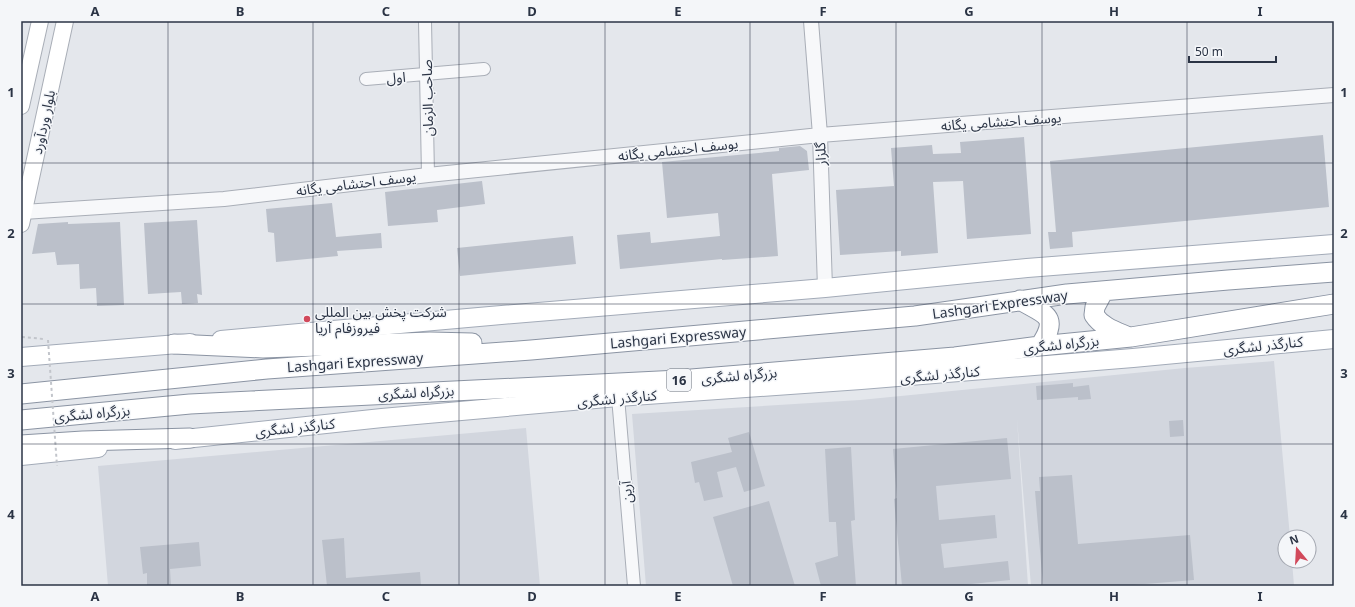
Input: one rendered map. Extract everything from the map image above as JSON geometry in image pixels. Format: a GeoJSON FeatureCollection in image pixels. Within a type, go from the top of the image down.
{"type":"FeatureCollection","features":[{"type":"Feature","properties":{"kind":"highway","name":"Lashgari Expressway"},"geometry":{"type":"LineString","coordinates":[[21,394],[267,369],[531,350],[915,316],[1067,294],[1334,272]]}},
{"type":"Feature","properties":{"kind":"highway"},"geometry":{"type":"LineString","coordinates":[[1102,292],[1095,307],[1094,315],[1098,322],[1131,338]]}},
{"type":"Feature","properties":{"kind":"highway"},"geometry":{"type":"LineString","coordinates":[[1020,300],[1048,318],[1050,329],[1040,346]]}},
{"type":"Feature","properties":{"kind":"highway","name":"بزرگراه لشگری"},"geometry":{"type":"LineString","coordinates":[[21,420],[190,404],[678,380],[955,357],[1040,346],[1131,338],[1334,304]]}},
{"type":"Feature","properties":{"kind":"highway"},"geometry":{"type":"LineString","coordinates":[[174,344],[263,348],[438,342],[485,343],[531,350]]}},
{"type":"Feature","properties":{"kind":"highway"},"geometry":{"type":"LineString","coordinates":[[22,454],[83,441],[190,438]]}},
{"type":"Feature","properties":{"kind":"main road","name":"بلوار وردآورد"},"geometry":{"type":"LineString","coordinates":[[21,106],[40,21]]}},
{"type":"Feature","properties":{"kind":"main road","name":"بلوار وردآورد"},"geometry":{"type":"LineString","coordinates":[[22,218],[65,21]]}},
{"type":"Feature","properties":{"kind":"main road"},"geometry":{"type":"LineString","coordinates":[[21,357],[506,314],[825,288],[1027,268],[1334,244]]}},
{"type":"Feature","properties":{"kind":"main road","name":"کنارگذر لشگری"},"geometry":{"type":"LineString","coordinates":[[190,438],[382,418],[618,397],[861,380],[1133,358],[1334,339]]}},
{"type":"Feature","properties":{"kind":"street","name":"صاحب الزمان"},"geometry":{"type":"LineString","coordinates":[[425,21],[428,175]]}},
{"type":"Feature","properties":{"kind":"street","name":"گلزار"},"geometry":{"type":"LineString","coordinates":[[811,21],[820,135],[825,288]]}},
{"type":"Feature","properties":{"kind":"street","name":"اول"},"geometry":{"type":"LineString","coordinates":[[366,79],[484,69]]}},
{"type":"Feature","properties":{"kind":"street","name":"یوسف احتشامی یگانه"},"geometry":{"type":"LineString","coordinates":[[22,218],[224,199],[428,175],[820,135],[1334,95]]}},
{"type":"Feature","properties":{"kind":"street","name":"آرین"},"geometry":{"type":"LineString","coordinates":[[618,397],[634,586]]}},
{"type":"Feature","properties":{"kind":"path"},"geometry":{"type":"LineString","coordinates":[[21,344],[22,338],[48,340],[57,466]]}},
{"type":"Feature","properties":{"kind":"shaded area"},"geometry":{"type":"Polygon","coordinates":[[[1274,361],[1289,529],[1277,529],[1277,569],[1293,569],[1294,586],[1031,586],[1017,419],[1028,586],[646,586],[632,414],[860,400],[1185,368],[1274,361]]]}},
{"type":"Feature","properties":{"kind":"shaded area"},"geometry":{"type":"Polygon","coordinates":[[[526,428],[540,586],[108,586],[98,466],[526,428]]]}},
{"type":"Feature","properties":{"kind":"building"},"geometry":{"type":"Polygon","coordinates":[[[1323,135],[1329,207],[1072,232],[1073,247],[1050,249],[1048,232],[1056,232],[1050,161],[1323,135]]]}},
{"type":"Feature","properties":{"kind":"building"},"geometry":{"type":"Polygon","coordinates":[[[1024,137],[1031,234],[967,239],[963,181],[933,182],[938,253],[901,256],[901,251],[840,255],[836,190],[894,186],[891,148],[932,145],[933,154],[961,153],[960,142],[1024,137]]]}},
{"type":"Feature","properties":{"kind":"building"},"geometry":{"type":"Polygon","coordinates":[[[800,146],[807,151],[809,170],[772,174],[778,256],[722,259],[620,269],[617,235],[650,232],[651,243],[720,236],[718,213],[667,218],[662,162],[779,151],[779,148],[800,146]]]}},
{"type":"Feature","properties":{"kind":"building"},"geometry":{"type":"Polygon","coordinates":[[[482,181],[485,204],[437,210],[438,222],[388,226],[385,192],[482,181]]]}},
{"type":"Feature","properties":{"kind":"building"},"geometry":{"type":"Polygon","coordinates":[[[332,203],[336,237],[381,233],[382,248],[337,251],[338,256],[276,262],[274,233],[268,232],[266,209],[332,203]]]}},
{"type":"Feature","properties":{"kind":"building"},"geometry":{"type":"Polygon","coordinates":[[[197,220],[202,295],[197,294],[198,303],[182,304],[181,292],[148,294],[144,223],[197,220]]]}},
{"type":"Feature","properties":{"kind":"building"},"geometry":{"type":"Polygon","coordinates":[[[68,222],[68,224],[120,222],[124,305],[97,306],[96,288],[80,289],[79,264],[57,265],[55,252],[32,254],[38,224],[68,222]]]}},
{"type":"Feature","properties":{"kind":"building"},"geometry":{"type":"Polygon","coordinates":[[[573,236],[576,264],[460,276],[457,248],[573,236]]]}},
{"type":"Feature","properties":{"kind":"building"},"geometry":{"type":"Polygon","coordinates":[[[1073,383],[1073,387],[1089,385],[1091,399],[1078,400],[1078,397],[1037,400],[1036,386],[1073,383]]]}},
{"type":"Feature","properties":{"kind":"building"},"geometry":{"type":"Polygon","coordinates":[[[1183,420],[1184,436],[1170,437],[1169,421],[1183,420]]]}},
{"type":"Feature","properties":{"kind":"building"},"geometry":{"type":"Polygon","coordinates":[[[749,432],[765,486],[744,492],[736,467],[717,472],[723,497],[704,501],[699,482],[695,483],[691,462],[732,452],[728,438],[749,432]]]}},
{"type":"Feature","properties":{"kind":"building"},"geometry":{"type":"Polygon","coordinates":[[[1007,438],[1011,479],[936,486],[939,520],[995,515],[997,538],[941,544],[944,568],[1008,561],[1010,580],[952,586],[902,586],[894,499],[897,498],[893,449],[1007,438]]]}},
{"type":"Feature","properties":{"kind":"building"},"geometry":{"type":"Polygon","coordinates":[[[851,447],[855,520],[851,521],[856,586],[821,586],[815,563],[838,556],[836,522],[829,522],[825,449],[851,447]]]}},
{"type":"Feature","properties":{"kind":"building"},"geometry":{"type":"Polygon","coordinates":[[[1072,475],[1078,544],[1190,535],[1194,580],[1121,586],[1043,586],[1035,491],[1040,491],[1039,477],[1072,475]]]}},
{"type":"Feature","properties":{"kind":"building"},"geometry":{"type":"Polygon","coordinates":[[[769,501],[795,586],[733,586],[713,517],[769,501]]]}},
{"type":"Feature","properties":{"kind":"building"},"geometry":{"type":"Polygon","coordinates":[[[344,538],[346,578],[420,572],[421,586],[327,586],[322,540],[344,538]]]}},
{"type":"Feature","properties":{"kind":"building"},"geometry":{"type":"Polygon","coordinates":[[[199,542],[201,566],[170,569],[171,586],[147,586],[147,573],[143,574],[140,547],[199,542]]]}},
{"type":"Feature","properties":{"kind":"place","name":"شرکت پخش بین المللی فیروزفام آریا"},"geometry":{"type":"Point","coordinates":[307,319]}}]}
